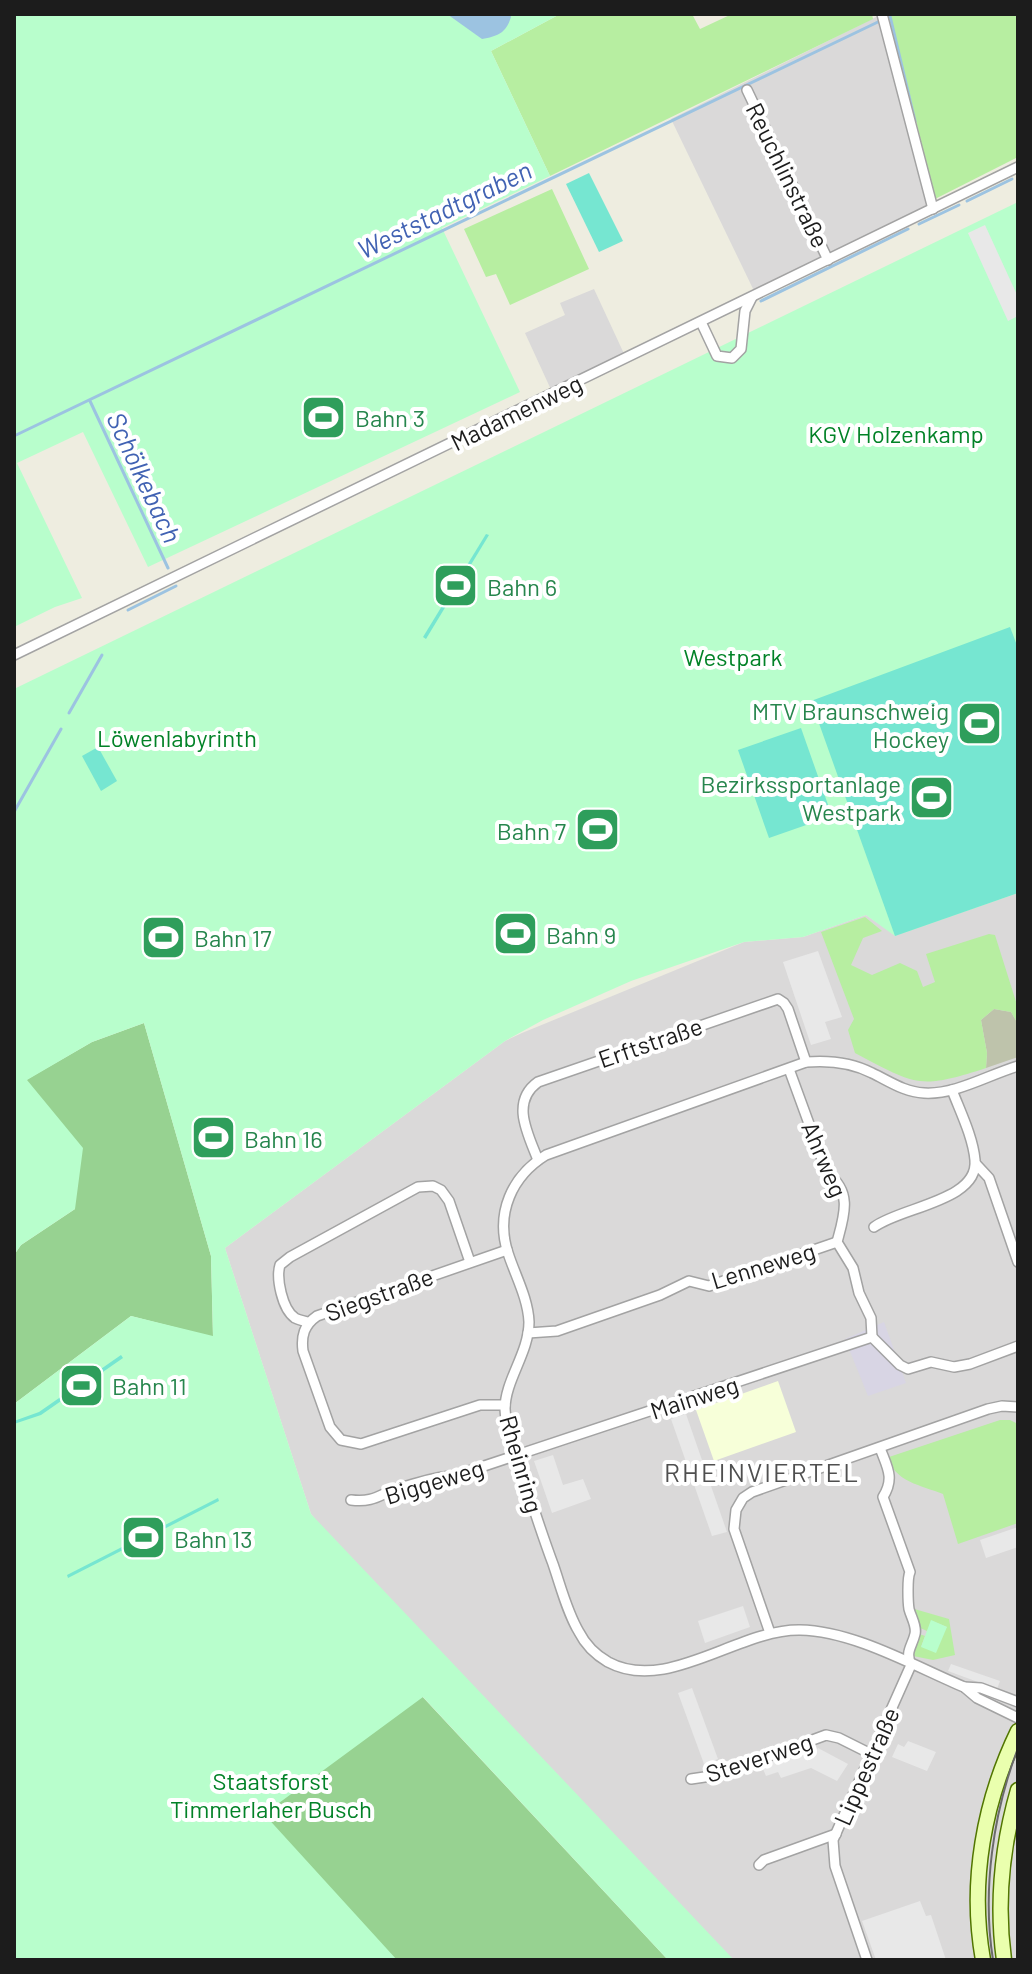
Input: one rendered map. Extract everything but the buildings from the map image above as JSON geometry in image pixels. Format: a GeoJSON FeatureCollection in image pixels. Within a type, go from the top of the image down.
{"type":"FeatureCollection","features":[{"type":"Feature","properties":{"kind":"street"},"geometry":{"type":"LineString","coordinates":[[882,14],[933,209]]}},
{"type":"Feature","properties":{"kind":"street","name":"Reuchlinstraße"},"geometry":{"type":"LineString","coordinates":[[747,90],[828,260]]}},
{"type":"Feature","properties":{"kind":"street","name":"Madamenweg"},"geometry":{"type":"LineString","coordinates":[[14,655],[1018,167]]}},
{"type":"Feature","properties":{"kind":"street"},"geometry":{"type":"LineString","coordinates":[[701,322],[717,356],[732,358],[741,349],[745,311],[752,297]]}},
{"type":"Feature","properties":{"kind":"street","name":"Erftstraße"},"geometry":{"type":"LineString","coordinates":[[538,1160],[525,1125],[522,1105],[528,1090],[538,1082],[778,999],[788,1009],[806,1062]]}},
{"type":"Feature","properties":{"kind":"street","name":"Rheinring"},"geometry":{"type":"LineString","coordinates":[[1018,1066],[952,1090],[935,1093],[911,1091],[851,1064],[806,1062],[572,1144],[538,1160],[518,1179],[507,1201],[504,1224],[507,1250],[527,1307],[528,1333],[505,1405],[507,1423],[576,1628],[586,1643],[604,1660],[633,1670],[664,1669],[770,1633],[799,1630],[832,1633],[964,1687],[977,1698],[1018,1718]]}},
{"type":"Feature","properties":{"kind":"street","name":"Ahrweg"},"geometry":{"type":"LineString","coordinates":[[789,1069],[827,1173],[836,1180],[844,1194],[843,1227],[837,1242]]}},
{"type":"Feature","properties":{"kind":"street"},"geometry":{"type":"LineString","coordinates":[[874,1227],[887,1217],[955,1193],[972,1179],[976,1164],[973,1150],[952,1090]]}},
{"type":"Feature","properties":{"kind":"street"},"geometry":{"type":"LineString","coordinates":[[976,1164],[989,1178],[1018,1262]]}},
{"type":"Feature","properties":{"kind":"street"},"geometry":{"type":"LineString","coordinates":[[308,1322],[288,1311],[278,1276],[280,1265],[418,1187],[433,1186],[445,1195],[470,1262]]}},
{"type":"Feature","properties":{"kind":"street"},"geometry":{"type":"LineString","coordinates":[[837,1242],[856,1276],[862,1303],[871,1318],[872,1337],[900,1365],[908,1369],[931,1362],[954,1367],[1018,1346]]}},
{"type":"Feature","properties":{"kind":"street","name":"Lenneweg"},"geometry":{"type":"LineString","coordinates":[[528,1333],[557,1331],[660,1295],[689,1281],[709,1286],[837,1242]]}},
{"type":"Feature","properties":{"kind":"street","name":"Siegstraße"},"geometry":{"type":"LineString","coordinates":[[505,1405],[480,1405],[371,1442],[346,1442],[338,1438],[330,1427],[303,1351],[304,1331],[308,1322],[335,1309],[507,1250]]}},
{"type":"Feature","properties":{"kind":"street","name":"Mainweg"},"geometry":{"type":"LineString","coordinates":[[516,1456],[872,1337]]}},
{"type":"Feature","properties":{"kind":"street"},"geometry":{"type":"LineString","coordinates":[[770,1633],[734,1529],[740,1502],[752,1492],[988,1409],[1018,1407]]}},
{"type":"Feature","properties":{"kind":"street","name":"Lippestraße"},"geometry":{"type":"LineString","coordinates":[[867,1960],[835,1866],[833,1848],[836,1834],[911,1665],[907,1652],[916,1632],[908,1605],[910,1596],[906,1580],[910,1572],[883,1497],[891,1479],[880,1448]]}},
{"type":"Feature","properties":{"kind":"street","name":"Biggeweg"},"geometry":{"type":"LineString","coordinates":[[351,1500],[373,1500],[402,1487],[441,1476],[454,1476],[516,1456]]}},
{"type":"Feature","properties":{"kind":"street","name":"Rheinring"},"geometry":{"type":"LineString","coordinates":[[964,1687],[981,1688],[1018,1702]]}},
{"type":"Feature","properties":{"kind":"street"},"geometry":{"type":"LineString","coordinates":[[983,1960],[978,1903],[981,1850],[998,1779],[1018,1731]]}},
{"type":"Feature","properties":{"kind":"street","name":"Steverweg"},"geometry":{"type":"LineString","coordinates":[[691,1779],[718,1775],[826,1735],[871,1754]]}},
{"type":"Feature","properties":{"kind":"street"},"geometry":{"type":"LineString","coordinates":[[1004,1960],[1001,1886],[1008,1829],[1018,1790]]}},
{"type":"Feature","properties":{"kind":"street"},"geometry":{"type":"LineString","coordinates":[[759,1865],[764,1860],[836,1834]]}},
{"type":"Feature","properties":{"kind":"shaded area"},"geometry":{"type":"Polygon","coordinates":[[[447,14],[510,14],[511,17],[501,33],[482,39],[447,14]]]}},
{"type":"Feature","properties":{"kind":"shaded area"},"geometry":{"type":"Polygon","coordinates":[[[882,14],[931,209],[756,295],[671,119],[882,14]]]}},
{"type":"Feature","properties":{"kind":"shaded area"},"geometry":{"type":"Polygon","coordinates":[[[589,173],[623,241],[599,252],[566,184],[589,173]]]}},
{"type":"Feature","properties":{"kind":"shaded area"},"geometry":{"type":"Polygon","coordinates":[[[985,225],[1018,297],[1018,316],[1008,321],[968,233],[985,225]]]}},
{"type":"Feature","properties":{"kind":"shaded area"},"geometry":{"type":"Polygon","coordinates":[[[594,289],[626,358],[553,394],[525,333],[565,315],[560,303],[594,289]]]}},
{"type":"Feature","properties":{"kind":"shaded area","name":"Bahn 6"},"geometry":{"type":"Polygon","coordinates":[[[486,534],[489,535],[426,639],[423,637],[486,534]]]}},
{"type":"Feature","properties":{"kind":"shaded area","name":"Bezirkssportanlage Westpark"},"geometry":{"type":"Polygon","coordinates":[[[1010,627],[1018,648],[1018,893],[895,936],[811,701],[1010,627]]]}},
{"type":"Feature","properties":{"kind":"shaded area"},"geometry":{"type":"Polygon","coordinates":[[[801,728],[832,816],[769,838],[738,750],[801,728]]]}},
{"type":"Feature","properties":{"kind":"shaded area"},"geometry":{"type":"Polygon","coordinates":[[[98,747],[117,781],[101,791],[82,756],[98,747]]]}},
{"type":"Feature","properties":{"kind":"shaded area"},"geometry":{"type":"Polygon","coordinates":[[[1018,893],[1018,1960],[671,1960],[311,1514],[225,1248],[505,1041],[522,1033],[744,942],[803,937],[866,915],[895,935],[1018,893]]]}},
{"type":"Feature","properties":{"kind":"shaded area"},"geometry":{"type":"Polygon","coordinates":[[[818,951],[842,1017],[825,1022],[831,1039],[811,1045],[783,962],[818,951]]]}},
{"type":"Feature","properties":{"kind":"shaded area"},"geometry":{"type":"Polygon","coordinates":[[[994,1009],[1011,1012],[1018,1024],[1018,1057],[986,1068],[987,1053],[981,1020],[994,1009]]]}},
{"type":"Feature","properties":{"kind":"shaded area"},"geometry":{"type":"Polygon","coordinates":[[[884,1322],[906,1383],[868,1396],[845,1339],[884,1322]]]}},
{"type":"Feature","properties":{"kind":"shaded area","name":"Bahn 11"},"geometry":{"type":"Polygon","coordinates":[[[121,1355],[123,1358],[41,1415],[14,1424],[14,1421],[39,1412],[121,1355]]]}},
{"type":"Feature","properties":{"kind":"shaded area"},"geometry":{"type":"Polygon","coordinates":[[[778,1381],[796,1432],[714,1461],[696,1410],[778,1381]]]}},
{"type":"Feature","properties":{"kind":"shaded area"},"geometry":{"type":"Polygon","coordinates":[[[686,1414],[727,1532],[712,1536],[671,1419],[686,1414]]]}},
{"type":"Feature","properties":{"kind":"shaded area"},"geometry":{"type":"Polygon","coordinates":[[[553,1455],[563,1485],[583,1479],[591,1499],[552,1513],[534,1461],[553,1455]]]}},
{"type":"Feature","properties":{"kind":"shaded area","name":"Bahn 13"},"geometry":{"type":"Polygon","coordinates":[[[218,1498],[219,1501],[68,1578],[67,1575],[218,1498]]]}},
{"type":"Feature","properties":{"kind":"shaded area"},"geometry":{"type":"Polygon","coordinates":[[[1018,1527],[1018,1547],[986,1558],[980,1540],[1018,1527]]]}},
{"type":"Feature","properties":{"kind":"shaded area"},"geometry":{"type":"Polygon","coordinates":[[[743,1606],[750,1627],[705,1643],[698,1621],[743,1606]]]}},
{"type":"Feature","properties":{"kind":"shaded area"},"geometry":{"type":"Polygon","coordinates":[[[951,1664],[1000,1681],[997,1689],[948,1671],[951,1664]]]}},
{"type":"Feature","properties":{"kind":"shaded area"},"geometry":{"type":"Polygon","coordinates":[[[692,1688],[718,1759],[704,1764],[678,1693],[692,1688]]]}},
{"type":"Feature","properties":{"kind":"shaded area"},"geometry":{"type":"Polygon","coordinates":[[[908,1741],[936,1752],[927,1771],[892,1757],[898,1744],[904,1747],[908,1741]]]}},
{"type":"Feature","properties":{"kind":"shaded area"},"geometry":{"type":"Polygon","coordinates":[[[809,1745],[814,1754],[818,1748],[848,1764],[837,1781],[811,1768],[781,1778],[778,1772],[766,1776],[760,1762],[809,1745]]]}},
{"type":"Feature","properties":{"kind":"shaded area"},"geometry":{"type":"Polygon","coordinates":[[[920,1901],[926,1916],[931,1915],[946,1960],[876,1960],[862,1921],[920,1901]]]}},
{"type":"Feature","properties":{"kind":"green space"},"geometry":{"type":"Polygon","coordinates":[[[14,14],[560,14],[491,51],[550,176],[442,228],[520,392],[148,567],[83,432],[17,463],[82,598],[14,627],[14,14]]]}},
{"type":"Feature","properties":{"kind":"green space"},"geometry":{"type":"Polygon","coordinates":[[[560,14],[692,14],[700,29],[732,14],[872,14],[873,19],[550,176],[491,51],[560,14]]]}},
{"type":"Feature","properties":{"kind":"green space"},"geometry":{"type":"Polygon","coordinates":[[[890,14],[1018,14],[1018,157],[935,199],[890,14]]]}},
{"type":"Feature","properties":{"kind":"green space"},"geometry":{"type":"Polygon","coordinates":[[[552,189],[589,269],[510,305],[496,274],[486,277],[464,229],[552,189]]]}},
{"type":"Feature","properties":{"kind":"green space","name":"Westpark"},"geometry":{"type":"Polygon","coordinates":[[[1018,202],[1018,893],[895,936],[866,915],[803,937],[744,942],[631,981],[543,1020],[505,1041],[225,1248],[311,1514],[734,1960],[668,1960],[423,1697],[264,1814],[397,1960],[14,1960],[14,1404],[131,1316],[213,1336],[211,1256],[144,1023],[92,1042],[27,1080],[83,1148],[75,1209],[21,1245],[14,1255],[14,689],[1018,202]]]}},
{"type":"Feature","properties":{"kind":"green space"},"geometry":{"type":"Polygon","coordinates":[[[865,917],[882,931],[863,938],[851,965],[872,975],[900,963],[917,971],[923,987],[935,982],[926,954],[989,934],[995,935],[1018,1008],[1018,1024],[1011,1012],[994,1009],[981,1020],[987,1053],[986,1068],[946,1079],[918,1081],[855,1053],[848,1030],[854,1019],[821,932],[865,917]]]}},
{"type":"Feature","properties":{"kind":"green space"},"geometry":{"type":"Polygon","coordinates":[[[144,1023],[211,1256],[213,1337],[131,1316],[14,1404],[14,1255],[21,1245],[75,1209],[26,1080],[92,1042],[144,1023]]]}},
{"type":"Feature","properties":{"kind":"green space"},"geometry":{"type":"Polygon","coordinates":[[[1000,1420],[1018,1424],[1018,1523],[958,1544],[943,1494],[902,1477],[891,1465],[889,1457],[1000,1420]]]}},
{"type":"Feature","properties":{"kind":"green space","name":"Staatsforst Timmerlaher Busch"},"geometry":{"type":"Polygon","coordinates":[[[14,1578],[363,1633],[668,1960],[14,1960],[14,1578]]]}},
{"type":"Feature","properties":{"kind":"green space"},"geometry":{"type":"Polygon","coordinates":[[[911,1608],[949,1619],[955,1655],[933,1660],[908,1655],[917,1633],[925,1636],[921,1647],[947,1627],[932,1621],[927,1631],[918,1627],[911,1608]]]}},
{"type":"Feature","properties":{"kind":"green space"},"geometry":{"type":"Polygon","coordinates":[[[931,1620],[947,1627],[936,1653],[921,1647],[931,1620]]]}},
{"type":"Feature","properties":{"kind":"waterway"},"geometry":{"type":"LineString","coordinates":[[890,16],[915,121]]}},
{"type":"Feature","properties":{"kind":"waterway","name":"Weststadtgraben"},"geometry":{"type":"LineString","coordinates":[[14,436],[880,21]]}},
{"type":"Feature","properties":{"kind":"waterway"},"geometry":{"type":"LineString","coordinates":[[967,201],[1012,179]]}},
{"type":"Feature","properties":{"kind":"waterway"},"geometry":{"type":"LineString","coordinates":[[919,224],[959,205]]}},
{"type":"Feature","properties":{"kind":"waterway"},"geometry":{"type":"LineString","coordinates":[[761,301],[908,229]]}},
{"type":"Feature","properties":{"kind":"waterway","name":"Schölkebach"},"geometry":{"type":"LineString","coordinates":[[90,401],[168,568]]}},
{"type":"Feature","properties":{"kind":"waterway","name":"Schölkebach"},"geometry":{"type":"LineString","coordinates":[[128,610],[176,586]]}},
{"type":"Feature","properties":{"kind":"waterway","name":"Schölkebach"},"geometry":{"type":"LineString","coordinates":[[69,713],[102,655]]}},
{"type":"Feature","properties":{"kind":"waterway","name":"Schölkebach"},"geometry":{"type":"LineString","coordinates":[[14,812],[61,729]]}},
{"type":"Feature","properties":{"kind":"tram line"},"geometry":{"type":"LineString","coordinates":[[993,1960],[989,1907],[992,1852],[1002,1799],[1018,1748]]}},
{"type":"Feature","properties":{"kind":"place","name":"Bahn 3"},"geometry":{"type":"Point","coordinates":[324,417]}},
{"type":"Feature","properties":{"kind":"place","name":"Bahn 6"},"geometry":{"type":"Point","coordinates":[456,586]}},
{"type":"Feature","properties":{"kind":"place","name":"MTV Braunschweig Hockey"},"geometry":{"type":"Point","coordinates":[980,724]}},
{"type":"Feature","properties":{"kind":"place","name":"Bezirkssportanlage Westpark"},"geometry":{"type":"Point","coordinates":[932,797]}},
{"type":"Feature","properties":{"kind":"place","name":"Bahn 7"},"geometry":{"type":"Point","coordinates":[597,830]}},
{"type":"Feature","properties":{"kind":"place","name":"Bahn 9"},"geometry":{"type":"Point","coordinates":[515,934]}},
{"type":"Feature","properties":{"kind":"place","name":"Bahn 17"},"geometry":{"type":"Point","coordinates":[163,937]}},
{"type":"Feature","properties":{"kind":"place","name":"Bahn 16"},"geometry":{"type":"Point","coordinates":[213,1138]}},
{"type":"Feature","properties":{"kind":"place","name":"Bahn 11"},"geometry":{"type":"Point","coordinates":[81,1385]}},
{"type":"Feature","properties":{"kind":"place","name":"Bahn 13"},"geometry":{"type":"Point","coordinates":[143,1538]}},
{"type":"Feature","properties":{"kind":"district","name":"RHEINVIERTEL"},"geometry":{"type":"Point","coordinates":[762,1471]}},
{"type":"Feature","properties":{"kind":"park label","name":"KGV Holzenkamp"},"geometry":{"type":"Point","coordinates":[896,433]}},
{"type":"Feature","properties":{"kind":"park label","name":"Löwenlabyrinth"},"geometry":{"type":"Point","coordinates":[177,737]}}]}
